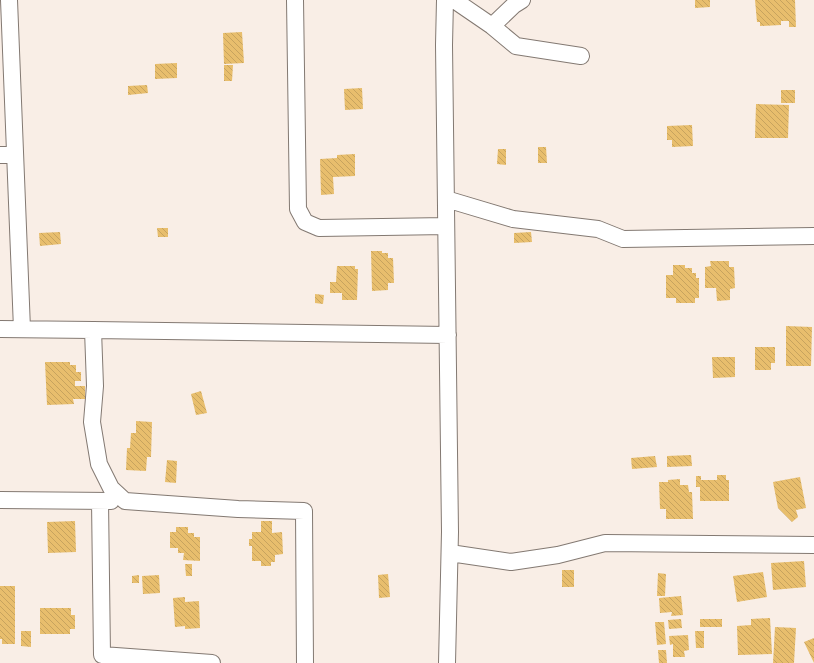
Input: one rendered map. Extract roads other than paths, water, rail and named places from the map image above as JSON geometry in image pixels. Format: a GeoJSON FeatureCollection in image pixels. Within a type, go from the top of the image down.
{"type":"FeatureCollection","features":[{"type":"Feature","properties":{"kind":"street"},"geometry":{"type":"LineString","coordinates":[[9,0],[6,78],[7,155],[22,329]]}},
{"type":"Feature","properties":{"kind":"street"},"geometry":{"type":"LineString","coordinates":[[295,0],[298,209],[305,222],[319,228],[446,226]]}},
{"type":"Feature","properties":{"kind":"street"},"geometry":{"type":"LineString","coordinates":[[445,0],[444,45],[450,553],[447,663]]}},
{"type":"Feature","properties":{"kind":"street"},"geometry":{"type":"LineString","coordinates":[[454,0],[492,26],[516,46],[581,56]]}},
{"type":"Feature","properties":{"kind":"street"},"geometry":{"type":"LineString","coordinates":[[492,26],[514,5],[522,0]]}},
{"type":"Feature","properties":{"kind":"street"},"geometry":{"type":"LineString","coordinates":[[446,199],[513,219],[598,229],[623,239],[814,236]]}},
{"type":"Feature","properties":{"kind":"street"},"geometry":{"type":"LineString","coordinates":[[0,329],[448,335]]}},
{"type":"Feature","properties":{"kind":"street"},"geometry":{"type":"LineString","coordinates":[[93,330],[95,386],[92,422],[99,464],[111,488],[125,501]]}},
{"type":"Feature","properties":{"kind":"street"},"geometry":{"type":"LineString","coordinates":[[0,500],[125,501],[238,509],[304,511],[305,663]]}},
{"type":"Feature","properties":{"kind":"street"},"geometry":{"type":"LineString","coordinates":[[100,501],[102,655],[212,663]]}},
{"type":"Feature","properties":{"kind":"street"},"geometry":{"type":"LineString","coordinates":[[450,553],[511,562],[558,555],[605,543],[814,545]]}}]}
